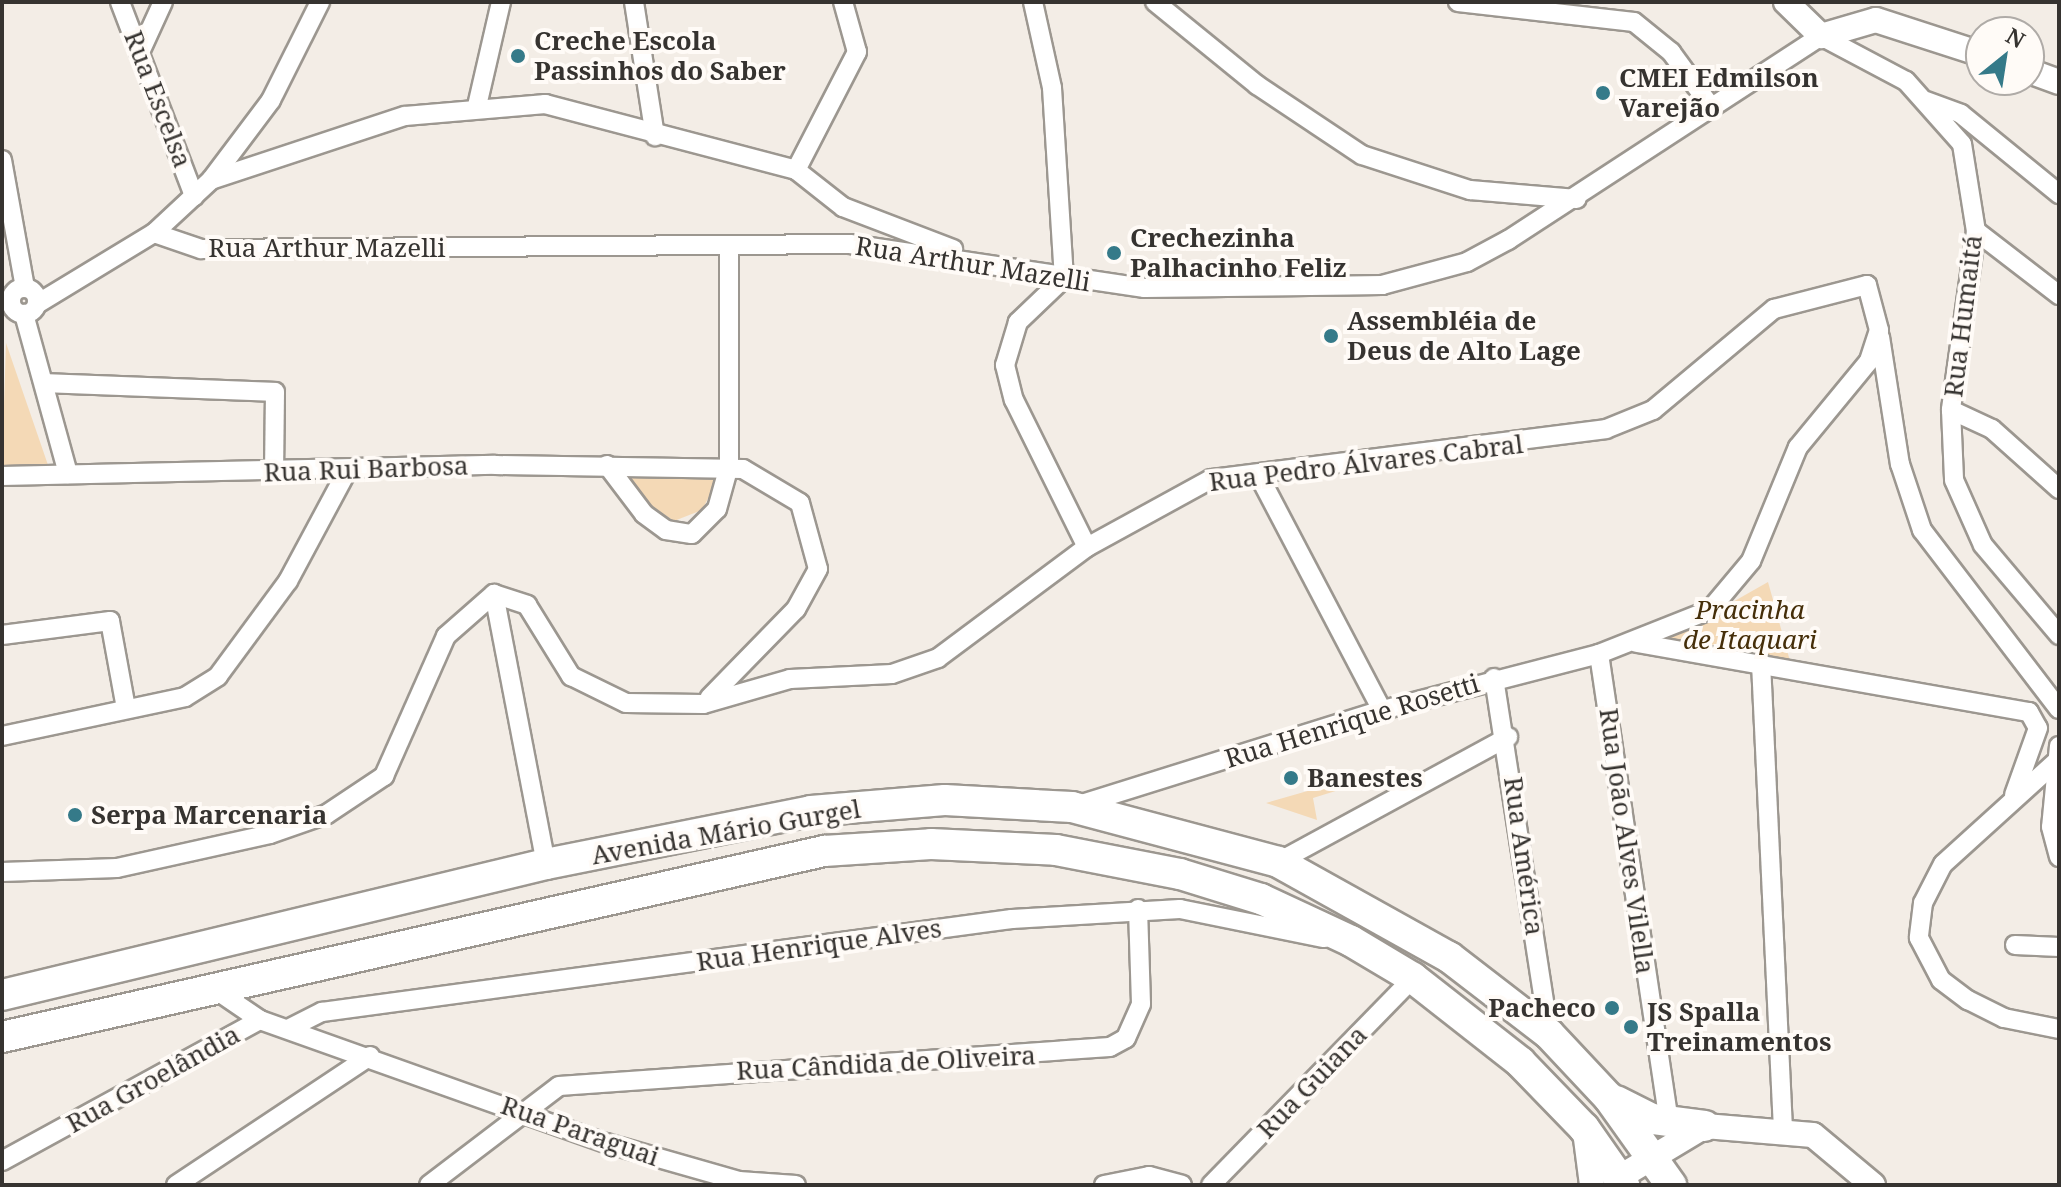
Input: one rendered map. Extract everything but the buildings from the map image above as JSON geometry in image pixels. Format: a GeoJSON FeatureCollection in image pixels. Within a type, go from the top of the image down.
{"type":"FeatureCollection","features":[{"type":"Feature","properties":{"kind":"main road","name":"Avenida Mário Gurgel"},"geometry":{"type":"LineString","coordinates":[[2,995],[546,864],[811,811],[945,800],[1072,807],[1278,862],[1449,957],[1549,1034],[1609,1098],[1671,1185]]}},
{"type":"Feature","properties":{"kind":"main road","name":"Avenida Mário Gurgel"},"geometry":{"type":"LineString","coordinates":[[2,1037],[219,992],[824,851],[931,844],[1118,859],[1261,899],[1351,941],[1413,978],[1520,1062],[1584,1128],[1610,1183]]}},
{"type":"Feature","properties":{"kind":"main road"},"geometry":{"type":"LineString","coordinates":[[1609,1098],[1669,1123],[1705,1126]]}},
{"type":"Feature","properties":{"kind":"street","name":"Rua Escelsa"},"geometry":{"type":"LineString","coordinates":[[120,2],[141,50],[194,196]]}},
{"type":"Feature","properties":{"kind":"street"},"geometry":{"type":"LineString","coordinates":[[141,50],[163,2]]}},
{"type":"Feature","properties":{"kind":"street"},"geometry":{"type":"LineString","coordinates":[[18,301],[80,277],[154,233],[211,180],[271,100],[320,2]]}},
{"type":"Feature","properties":{"kind":"street"},"geometry":{"type":"LineString","coordinates":[[477,106],[501,2]]}},
{"type":"Feature","properties":{"kind":"street"},"geometry":{"type":"LineString","coordinates":[[634,2],[655,136]]}},
{"type":"Feature","properties":{"kind":"street"},"geometry":{"type":"LineString","coordinates":[[796,170],[857,52],[843,2]]}},
{"type":"Feature","properties":{"kind":"street"},"geometry":{"type":"LineString","coordinates":[[1033,2],[1052,88],[1064,278],[1018,322],[1005,365],[1014,400],[1087,547]]}},
{"type":"Feature","properties":{"kind":"street"},"geometry":{"type":"LineString","coordinates":[[1155,2],[1257,85],[1362,155],[1470,190],[1577,199]]}},
{"type":"Feature","properties":{"kind":"street"},"geometry":{"type":"LineString","coordinates":[[1458,2],[1634,22],[1671,52],[1712,108]]}},
{"type":"Feature","properties":{"kind":"street"},"geometry":{"type":"LineString","coordinates":[[1786,2],[1821,36],[1876,20],[1965,49]]}},
{"type":"Feature","properties":{"kind":"street","name":"Rua Arthur Mazelli"},"geometry":{"type":"LineString","coordinates":[[154,233],[201,249],[729,249],[837,244],[978,259],[1064,278],[1145,288],[1382,285],[1467,262],[1577,199],[1821,36]]}},
{"type":"Feature","properties":{"kind":"street","name":"Rua Humaitá"},"geometry":{"type":"LineString","coordinates":[[1821,36],[1887,66],[1926,101],[1962,144],[1976,231],[1951,410],[1954,480],[1966,516],[2059,635]]}},
{"type":"Feature","properties":{"kind":"street"},"geometry":{"type":"LineString","coordinates":[[1926,101],[1961,114],[2059,194]]}},
{"type":"Feature","properties":{"kind":"street"},"geometry":{"type":"LineString","coordinates":[[211,180],[405,116],[477,106],[545,104],[655,136],[796,170],[843,207],[978,259]]}},
{"type":"Feature","properties":{"kind":"street"},"geometry":{"type":"LineString","coordinates":[[2,160],[18,301],[45,383],[68,474]]}},
{"type":"Feature","properties":{"kind":"street"},"geometry":{"type":"LineString","coordinates":[[837,244],[850,227],[843,207]]}},
{"type":"Feature","properties":{"kind":"street"},"geometry":{"type":"LineString","coordinates":[[1976,231],[2059,295]]}},
{"type":"Feature","properties":{"kind":"street"},"geometry":{"type":"LineString","coordinates":[[607,465],[644,514],[678,534],[709,520],[729,466],[729,249]]}},
{"type":"Feature","properties":{"kind":"street","name":"Rua Pedro Álvares Cabral"},"geometry":{"type":"LineString","coordinates":[[494,594],[527,605],[553,653],[586,688],[646,706],[703,704],[790,679],[914,668],[1087,547],[1211,479],[1606,429],[1653,410],[1774,309],[1867,285],[1879,330]]}},
{"type":"Feature","properties":{"kind":"street"},"geometry":{"type":"LineString","coordinates":[[1879,330],[1900,464],[1922,530],[2059,709]]}},
{"type":"Feature","properties":{"kind":"street","name":"Rua Henrique Rosetti"},"geometry":{"type":"LineString","coordinates":[[1072,807],[1382,710],[1494,678],[1599,654],[1687,623],[1727,598],[1762,537],[1798,447],[1859,375],[1879,330]]}},
{"type":"Feature","properties":{"kind":"street"},"geometry":{"type":"LineString","coordinates":[[45,383],[275,392],[274,473]]}},
{"type":"Feature","properties":{"kind":"street"},"geometry":{"type":"LineString","coordinates":[[1951,410],[1992,429],[2059,489]]}},
{"type":"Feature","properties":{"kind":"street","name":"Rua Rui Barbosa"},"geometry":{"type":"LineString","coordinates":[[2,476],[607,465],[729,466],[775,482],[800,503],[818,569],[796,609],[703,704]]}},
{"type":"Feature","properties":{"kind":"street"},"geometry":{"type":"LineString","coordinates":[[2037,467],[2059,465]]}},
{"type":"Feature","properties":{"kind":"street"},"geometry":{"type":"LineString","coordinates":[[2,736],[185,697],[233,661],[288,581],[347,471]]}},
{"type":"Feature","properties":{"kind":"street"},"geometry":{"type":"LineString","coordinates":[[1258,474],[1382,710]]}},
{"type":"Feature","properties":{"kind":"street"},"geometry":{"type":"LineString","coordinates":[[494,594],[546,864]]}},
{"type":"Feature","properties":{"kind":"street"},"geometry":{"type":"LineString","coordinates":[[2,872],[117,868],[270,834],[327,814],[384,776],[446,636],[494,594]]}},
{"type":"Feature","properties":{"kind":"street"},"geometry":{"type":"LineString","coordinates":[[2,635],[110,621],[126,708]]}},
{"type":"Feature","properties":{"kind":"street"},"geometry":{"type":"LineString","coordinates":[[1635,642],[2029,712],[2038,728],[2014,795]]}},
{"type":"Feature","properties":{"kind":"street","name":"Rua João Alves Vilella"},"geometry":{"type":"LineString","coordinates":[[1599,654],[1669,1123]]}},
{"type":"Feature","properties":{"kind":"street"},"geometry":{"type":"LineString","coordinates":[[1761,663],[1783,1129]]}},
{"type":"Feature","properties":{"kind":"street","name":"Rua América"},"geometry":{"type":"LineString","coordinates":[[1494,678],[1508,737],[1549,1034]]}},
{"type":"Feature","properties":{"kind":"street"},"geometry":{"type":"LineString","coordinates":[[1278,862],[1508,737]]}},
{"type":"Feature","properties":{"kind":"street"},"geometry":{"type":"LineString","coordinates":[[2059,746],[2051,827],[2059,857]]}},
{"type":"Feature","properties":{"kind":"street"},"geometry":{"type":"LineString","coordinates":[[2056,762],[2014,795],[1943,864],[1923,903],[1919,938],[1941,980],[1968,1000],[2030,1027],[2059,1029]]}},
{"type":"Feature","properties":{"kind":"street","name":"Rua Henrique Alves"},"geometry":{"type":"LineString","coordinates":[[290,1028],[337,1010],[1012,919],[1138,909],[1245,918],[1351,941]]}},
{"type":"Feature","properties":{"kind":"street","name":"Rua Cândida de Oliveira"},"geometry":{"type":"LineString","coordinates":[[429,1185],[559,1086],[585,1081],[1110,1047],[1126,1038],[1141,1004],[1138,909]]}},
{"type":"Feature","properties":{"kind":"street"},"geometry":{"type":"LineString","coordinates":[[2015,945],[2059,947]]}},
{"type":"Feature","properties":{"kind":"street","name":"Rua Guiana"},"geometry":{"type":"LineString","coordinates":[[1211,1185],[1413,978]]}},
{"type":"Feature","properties":{"kind":"street","name":"Rua Groelândia"},"geometry":{"type":"LineString","coordinates":[[2,1161],[260,1020],[219,992]]}},
{"type":"Feature","properties":{"kind":"street","name":"Rua Paraguai"},"geometry":{"type":"LineString","coordinates":[[260,1020],[370,1056],[521,1113],[739,1181],[796,1185]]}},
{"type":"Feature","properties":{"kind":"street"},"geometry":{"type":"LineString","coordinates":[[176,1185],[370,1056]]}},
{"type":"Feature","properties":{"kind":"street"},"geometry":{"type":"LineString","coordinates":[[1610,1183],[1705,1126],[1783,1129],[1832,1145],[1873,1185]]}},
{"type":"Feature","properties":{"kind":"street"},"geometry":{"type":"LineString","coordinates":[[1104,1185],[1149,1176],[1182,1185]]}},
{"type":"Feature","properties":{"kind":"green space"},"geometry":{"type":"Polygon","coordinates":[[[6,343],[48,465],[2,468],[6,343]]]}},
{"type":"Feature","properties":{"kind":"green space"},"geometry":{"type":"Polygon","coordinates":[[[623,472],[714,474],[714,487],[702,510],[674,521],[641,499],[623,472]]]}},
{"type":"Feature","properties":{"kind":"green space","name":"Pracinha de Itaquari"},"geometry":{"type":"Polygon","coordinates":[[[1768,582],[1790,661],[1664,641],[1768,582]]]}},
{"type":"Feature","properties":{"kind":"green space"},"geometry":{"type":"Polygon","coordinates":[[[1339,782],[1342,789],[1313,798],[1317,820],[1266,803],[1339,782]]]}},
{"type":"Feature","properties":{"kind":"place","name":"Creche Escola Passinhos do Saber"},"geometry":{"type":"Point","coordinates":[518,56]}},
{"type":"Feature","properties":{"kind":"place","name":"CMEI Edmilson Varejão"},"geometry":{"type":"Point","coordinates":[1603,93]}},
{"type":"Feature","properties":{"kind":"place","name":"Crechezinha Palhacinho Feliz"},"geometry":{"type":"Point","coordinates":[1114,253]}},
{"type":"Feature","properties":{"kind":"place","name":"Assembléia de Deus de Alto Lage"},"geometry":{"type":"Point","coordinates":[1331,336]}},
{"type":"Feature","properties":{"kind":"place","name":"Banestes"},"geometry":{"type":"Point","coordinates":[1291,778]}},
{"type":"Feature","properties":{"kind":"place","name":"Serpa Marcenaria"},"geometry":{"type":"Point","coordinates":[75,815]}},
{"type":"Feature","properties":{"kind":"place","name":"Pacheco"},"geometry":{"type":"Point","coordinates":[1612,1008]}},
{"type":"Feature","properties":{"kind":"place","name":"JS Spalla Treinamentos"},"geometry":{"type":"Point","coordinates":[1631,1027]}}]}
